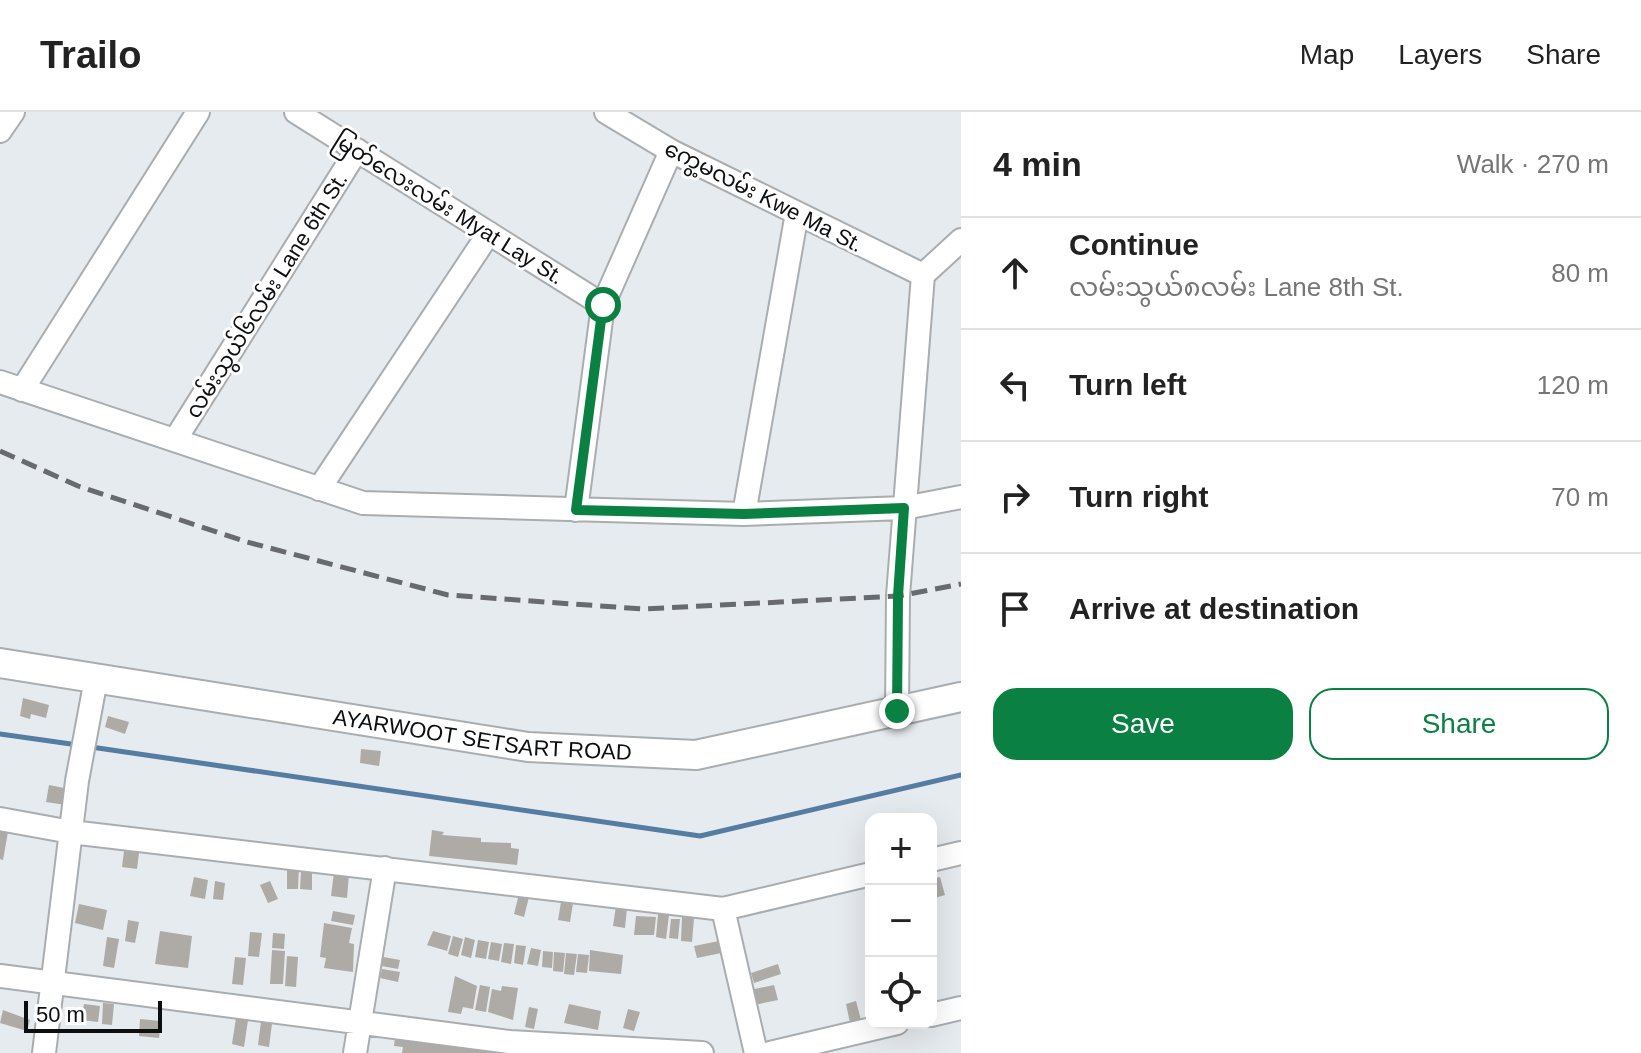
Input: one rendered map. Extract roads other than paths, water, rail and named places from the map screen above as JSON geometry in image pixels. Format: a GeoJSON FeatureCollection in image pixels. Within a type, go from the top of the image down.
{"type":"FeatureCollection","features":[{"type":"Feature","properties":{"kind":"main road","name":"AYARWOOT SETSART ROAD"},"geometry":{"type":"LineString","coordinates":[[0,663],[528,747],[680,755],[696,755],[961,697]]}},
{"type":"Feature","properties":{"kind":"street"},"geometry":{"type":"LineString","coordinates":[[0,131],[13,112]]}},
{"type":"Feature","properties":{"kind":"street"},"geometry":{"type":"LineString","coordinates":[[22,390],[198,112]]}},
{"type":"Feature","properties":{"kind":"street","name":"မြတ်လေးလမ်း Myat Lay St."},"geometry":{"type":"LineString","coordinates":[[296,112],[603,305]]}},
{"type":"Feature","properties":{"kind":"street","name":"ကွေ့မလမ်း Kwe Ma St."},"geometry":{"type":"LineString","coordinates":[[606,112],[671,151],[923,275]]}},
{"type":"Feature","properties":{"kind":"street","name":"လမ်းသွယ်၆လမ်း Lane 6th St."},"geometry":{"type":"LineString","coordinates":[[175,440],[357,150]]}},
{"type":"Feature","properties":{"kind":"street"},"geometry":{"type":"LineString","coordinates":[[576,510],[603,305],[671,151]]}},
{"type":"Feature","properties":{"kind":"street"},"geometry":{"type":"LineString","coordinates":[[744,514],[797,213]]}},
{"type":"Feature","properties":{"kind":"street"},"geometry":{"type":"LineString","coordinates":[[319,489],[489,233]]}},
{"type":"Feature","properties":{"kind":"street"},"geometry":{"type":"LineString","coordinates":[[897,711],[898,596],[923,275],[961,240]]}},
{"type":"Feature","properties":{"kind":"street"},"geometry":{"type":"LineString","coordinates":[[0,382],[363,503],[744,514],[904,508],[961,497]]}},
{"type":"Feature","properties":{"kind":"street"},"geometry":{"type":"LineString","coordinates":[[44,1053],[77,781],[96,679]]}},
{"type":"Feature","properties":{"kind":"street"},"geometry":{"type":"LineString","coordinates":[[0,819],[71,832],[723,909],[865,875]]}},
{"type":"Feature","properties":{"kind":"street"},"geometry":{"type":"LineString","coordinates":[[937,859],[961,853]]}},
{"type":"Feature","properties":{"kind":"street"},"geometry":{"type":"LineString","coordinates":[[355,1053],[385,868]]}},
{"type":"Feature","properties":{"kind":"street"},"geometry":{"type":"LineString","coordinates":[[723,909],[756,1053]]}},
{"type":"Feature","properties":{"kind":"street"},"geometry":{"type":"LineString","coordinates":[[0,976],[510,1042],[702,1053]]}},
{"type":"Feature","properties":{"kind":"street"},"geometry":{"type":"LineString","coordinates":[[937,1014],[961,1008]]}},
{"type":"Feature","properties":{"kind":"street"},"geometry":{"type":"LineString","coordinates":[[770,1053],[872,1029]]}},
{"type":"Feature","properties":{"kind":"waterway"},"geometry":{"type":"LineString","coordinates":[[0,734],[78,745]]}},
{"type":"Feature","properties":{"kind":"waterway"},"geometry":{"type":"LineString","coordinates":[[91,747],[700,836],[961,775]]}},
{"type":"Feature","properties":{"kind":"railway"},"geometry":{"type":"LineString","coordinates":[[0,451],[78,486],[247,542],[448,595],[643,609],[898,596],[961,584]]}}]}
